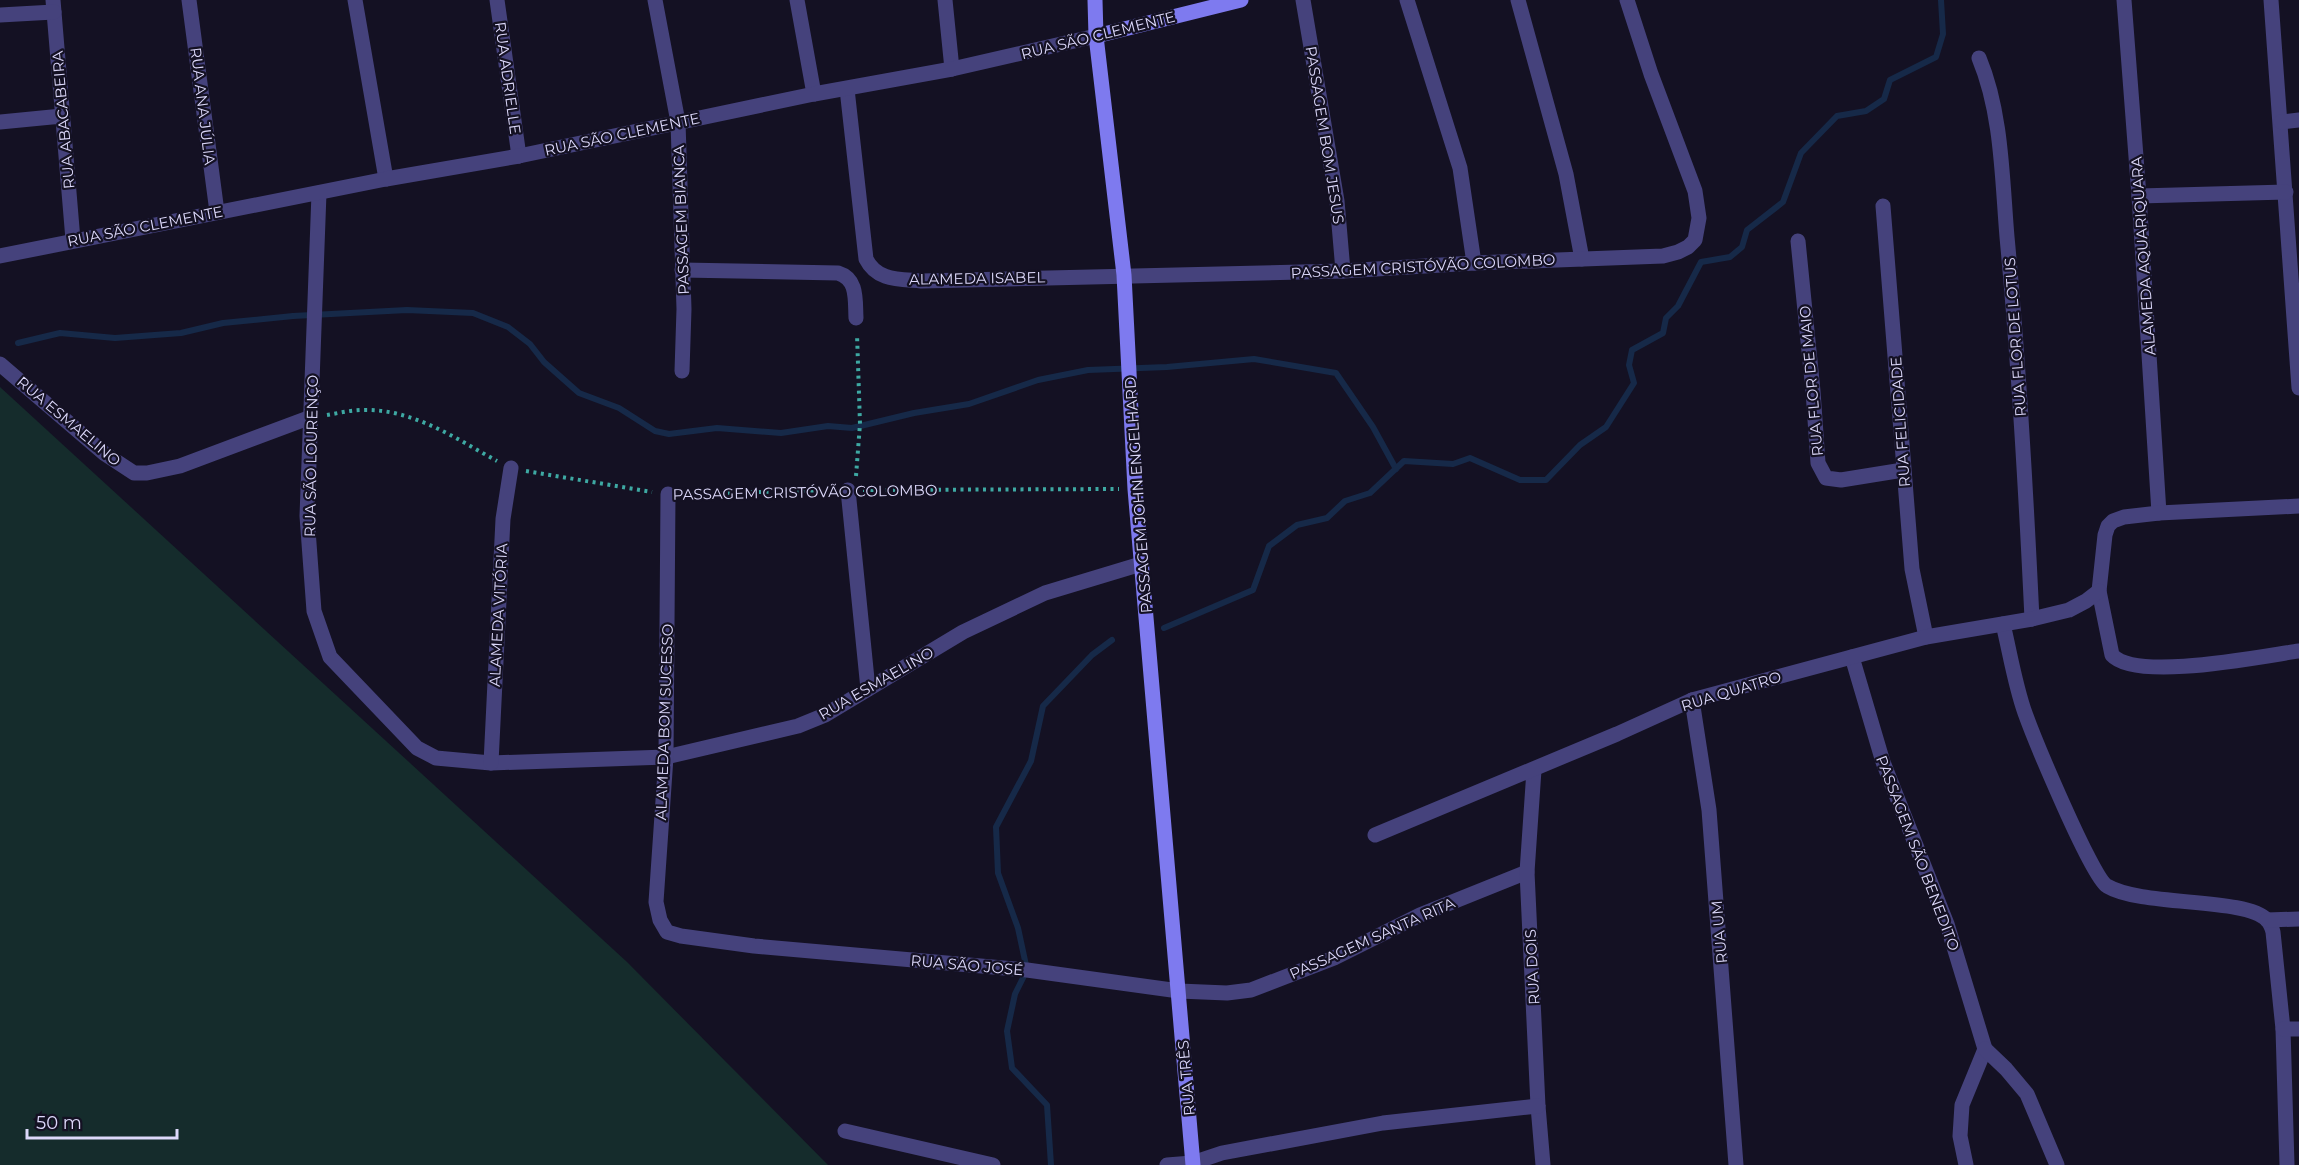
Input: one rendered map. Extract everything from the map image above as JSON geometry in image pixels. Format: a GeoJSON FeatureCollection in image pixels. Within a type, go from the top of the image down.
{"type":"FeatureCollection","features":[{"type":"Feature","properties":{"kind":"main road","name":"PASSAGEM JOHN ENGELHARD"},"geometry":{"type":"LineString","coordinates":[[1095,0],[1096,36],[1124,275],[1135,489],[1179,991]]}},
{"type":"Feature","properties":{"kind":"main road","name":"RUA SÃO CLEMENTE"},"geometry":{"type":"LineString","coordinates":[[1096,36],[1241,0]]}},
{"type":"Feature","properties":{"kind":"main road","name":"RUA TRÊS"},"geometry":{"type":"LineString","coordinates":[[1179,991],[1193,1164]]}},
{"type":"Feature","properties":{"kind":"street","name":"RUA ANA JÚLIA"},"geometry":{"type":"LineString","coordinates":[[189,0],[217,212]]}},
{"type":"Feature","properties":{"kind":"street"},"geometry":{"type":"LineString","coordinates":[[355,0],[386,179]]}},
{"type":"Feature","properties":{"kind":"street","name":"RUA ADRIELLE"},"geometry":{"type":"LineString","coordinates":[[497,0],[519,156]]}},
{"type":"Feature","properties":{"kind":"street","name":"PASSAGEM BIANCA"},"geometry":{"type":"LineString","coordinates":[[656,0],[678,122],[682,370]]}},
{"type":"Feature","properties":{"kind":"street"},"geometry":{"type":"LineString","coordinates":[[797,0],[814,94]]}},
{"type":"Feature","properties":{"kind":"street"},"geometry":{"type":"LineString","coordinates":[[945,0],[952,69]]}},
{"type":"Feature","properties":{"kind":"street","name":"PASSAGEM BOM JESUS"},"geometry":{"type":"LineString","coordinates":[[1303,0],[1337,201],[1343,271]]}},
{"type":"Feature","properties":{"kind":"street"},"geometry":{"type":"LineString","coordinates":[[1407,0],[1460,168],[1474,263]]}},
{"type":"Feature","properties":{"kind":"street"},"geometry":{"type":"LineString","coordinates":[[1518,0],[1566,174],[1582,259]]}},
{"type":"Feature","properties":{"kind":"street","name":"PASSAGEM CRISTÓVÃO COLOMBO"},"geometry":{"type":"LineString","coordinates":[[1124,275],[1343,271],[1474,263],[1663,256],[1689,247],[1695,240],[1699,218],[1695,191],[1651,74],[1627,0]]}},
{"type":"Feature","properties":{"kind":"street","name":"ALAMEDA AQUARIQUARA"},"geometry":{"type":"LineString","coordinates":[[2124,0],[2159,513]]}},
{"type":"Feature","properties":{"kind":"street"},"geometry":{"type":"LineString","coordinates":[[2271,0],[2299,388]]}},
{"type":"Feature","properties":{"kind":"street"},"geometry":{"type":"LineString","coordinates":[[0,15],[54,6]]}},
{"type":"Feature","properties":{"kind":"street","name":"RUA ABACABEIRA"},"geometry":{"type":"LineString","coordinates":[[54,6],[73,240]]}},
{"type":"Feature","properties":{"kind":"street","name":"RUA SÃO CLEMENTE"},"geometry":{"type":"LineString","coordinates":[[0,256],[386,179],[519,156],[814,94],[952,69],[1096,36]]}},
{"type":"Feature","properties":{"kind":"street","name":"RUA FLOR DE LOTUS"},"geometry":{"type":"LineString","coordinates":[[1979,58],[1992,91],[2003,194],[2024,469],[2032,619]]}},
{"type":"Feature","properties":{"kind":"street","name":"ALAMEDA ISABEL"},"geometry":{"type":"LineString","coordinates":[[847,89],[862,235],[866,259],[871,269],[888,279],[921,281],[1124,275]]}},
{"type":"Feature","properties":{"kind":"street"},"geometry":{"type":"LineString","coordinates":[[0,122],[62,116]]}},
{"type":"Feature","properties":{"kind":"street"},"geometry":{"type":"LineString","coordinates":[[2281,122],[2299,120]]}},
{"type":"Feature","properties":{"kind":"street"},"geometry":{"type":"LineString","coordinates":[[2139,196],[2286,192]]}},
{"type":"Feature","properties":{"kind":"street","name":"RUA SÃO LOURENÇO"},"geometry":{"type":"LineString","coordinates":[[319,193],[307,516],[314,611],[330,657],[417,748],[436,758],[491,763]]}},
{"type":"Feature","properties":{"kind":"street","name":"RUA FELICIDADE"},"geometry":{"type":"LineString","coordinates":[[1883,206],[1912,569],[1926,637]]}},
{"type":"Feature","properties":{"kind":"street","name":"RUA FLOR DE MAIO"},"geometry":{"type":"LineString","coordinates":[[1798,241],[1814,391],[1818,463],[1821,471],[1826,478],[1841,480],[1903,470]]}},
{"type":"Feature","properties":{"kind":"street"},"geometry":{"type":"LineString","coordinates":[[682,270],[846,275],[853,286],[856,318]]}},
{"type":"Feature","properties":{"kind":"street","name":"RUA ESMAELINO"},"geometry":{"type":"LineString","coordinates":[[0,364],[105,454],[134,473],[147,473],[180,466],[311,417]]}},
{"type":"Feature","properties":{"kind":"street","name":"ALAMEDA VITÓRIA"},"geometry":{"type":"LineString","coordinates":[[491,763],[503,519],[511,468]]}},
{"type":"Feature","properties":{"kind":"street"},"geometry":{"type":"LineString","coordinates":[[851,490],[868,689]]}},
{"type":"Feature","properties":{"kind":"street","name":"ALAMEDA BOM SUCESSO"},"geometry":{"type":"LineString","coordinates":[[668,494],[666,757],[656,902],[660,920],[668,932],[681,936],[754,945]]}},
{"type":"Feature","properties":{"kind":"street"},"geometry":{"type":"LineString","coordinates":[[2299,506],[2159,513],[2124,517],[2113,521],[2108,526],[2099,591],[2112,656],[2118,662],[2141,667],[2172,667],[2299,651]]}},
{"type":"Feature","properties":{"kind":"street","name":"RUA ESMAELINO"},"geometry":{"type":"LineString","coordinates":[[491,763],[666,757],[798,726],[825,715],[963,632],[1045,593],[1141,564]]}},
{"type":"Feature","properties":{"kind":"street","name":"RUA QUATRO"},"geometry":{"type":"LineString","coordinates":[[1376,835],[1534,770],[1692,700],[1926,637],[2032,619],[2069,610],[2086,602],[2099,591]]}},
{"type":"Feature","properties":{"kind":"street"},"geometry":{"type":"LineString","coordinates":[[2003,624],[2025,712],[2083,848],[2100,880],[2107,886],[2143,897],[2249,910],[2267,920],[2299,919]]}},
{"type":"Feature","properties":{"kind":"street","name":"PASSAGEM SÃO BENEDITO"},"geometry":{"type":"LineString","coordinates":[[1852,657],[1882,762],[1947,924],[1985,1049]]}},
{"type":"Feature","properties":{"kind":"street","name":"RUA UM"},"geometry":{"type":"LineString","coordinates":[[1692,700],[1709,810],[1736,1165]]}},
{"type":"Feature","properties":{"kind":"street","name":"RUA DOIS"},"geometry":{"type":"LineString","coordinates":[[1534,770],[1527,872],[1543,1165]]}},
{"type":"Feature","properties":{"kind":"street","name":"PASSAGEM SANTA RITA"},"geometry":{"type":"LineString","coordinates":[[1179,991],[1227,993],[1251,990],[1334,958],[1420,915],[1527,872]]}},
{"type":"Feature","properties":{"kind":"street"},"geometry":{"type":"LineString","coordinates":[[2267,920],[2273,932],[2283,1029],[2287,1165]]}},
{"type":"Feature","properties":{"kind":"street","name":"RUA SÃO JOSÉ"},"geometry":{"type":"LineString","coordinates":[[754,945],[1027,970],[1179,991]]}},
{"type":"Feature","properties":{"kind":"street"},"geometry":{"type":"LineString","coordinates":[[2283,1029],[2299,1029]]}},
{"type":"Feature","properties":{"kind":"street"},"geometry":{"type":"LineString","coordinates":[[1966,1165],[1960,1136],[1962,1105],[1985,1049],[2006,1068],[2027,1094],[2057,1165]]}},
{"type":"Feature","properties":{"kind":"street"},"geometry":{"type":"LineString","coordinates":[[1167,1165],[1193,1164],[1222,1153],[1383,1123],[1538,1106]]}},
{"type":"Feature","properties":{"kind":"street"},"geometry":{"type":"LineString","coordinates":[[845,1131],[993,1165]]}},
{"type":"Feature","properties":{"kind":"path"},"geometry":{"type":"LineString","coordinates":[[851,490],[860,424],[856,318]]}},
{"type":"Feature","properties":{"kind":"path","name":"PASSAGEM CRISTÓVÃO COLOMBO"},"geometry":{"type":"LineString","coordinates":[[311,417],[364,410],[392,412],[425,422],[511,468],[668,494],[851,490],[1135,489]]}},
{"type":"Feature","properties":{"kind":"green space"},"geometry":{"type":"Polygon","coordinates":[[[0,387],[627,962],[828,1165],[0,1165],[0,387]]]}},
{"type":"Feature","properties":{"kind":"waterway"},"geometry":{"type":"LineString","coordinates":[[1164,628],[1253,590],[1269,546],[1297,525],[1327,518],[1345,501],[1370,493],[1404,461],[1453,464],[1470,458],[1520,480],[1546,480],[1580,445],[1606,427],[1634,383],[1629,365],[1632,350],[1663,333],[1666,318],[1678,306],[1701,262],[1730,257],[1742,247],[1747,230],[1783,202],[1801,153],[1837,116],[1866,111],[1884,99],[1890,80],[1936,57],[1943,34],[1941,0]]}},
{"type":"Feature","properties":{"kind":"waterway"},"geometry":{"type":"LineString","coordinates":[[18,343],[60,333],[115,338],[181,333],[223,323],[293,316],[407,310],[473,313],[508,327],[530,344],[544,362],[579,393],[619,408],[655,431],[669,434],[717,428],[781,433],[828,426],[852,428],[914,413],[969,404],[1038,380],[1088,370],[1167,367],[1254,359],[1336,373],[1373,427],[1396,469]]}},
{"type":"Feature","properties":{"kind":"waterway"},"geometry":{"type":"LineString","coordinates":[[1051,1165],[1047,1105],[1012,1068],[1007,1031],[1015,994],[1027,970],[1018,928],[998,873],[996,827],[1031,761],[1043,706],[1092,655],[1112,640]]}}]}
